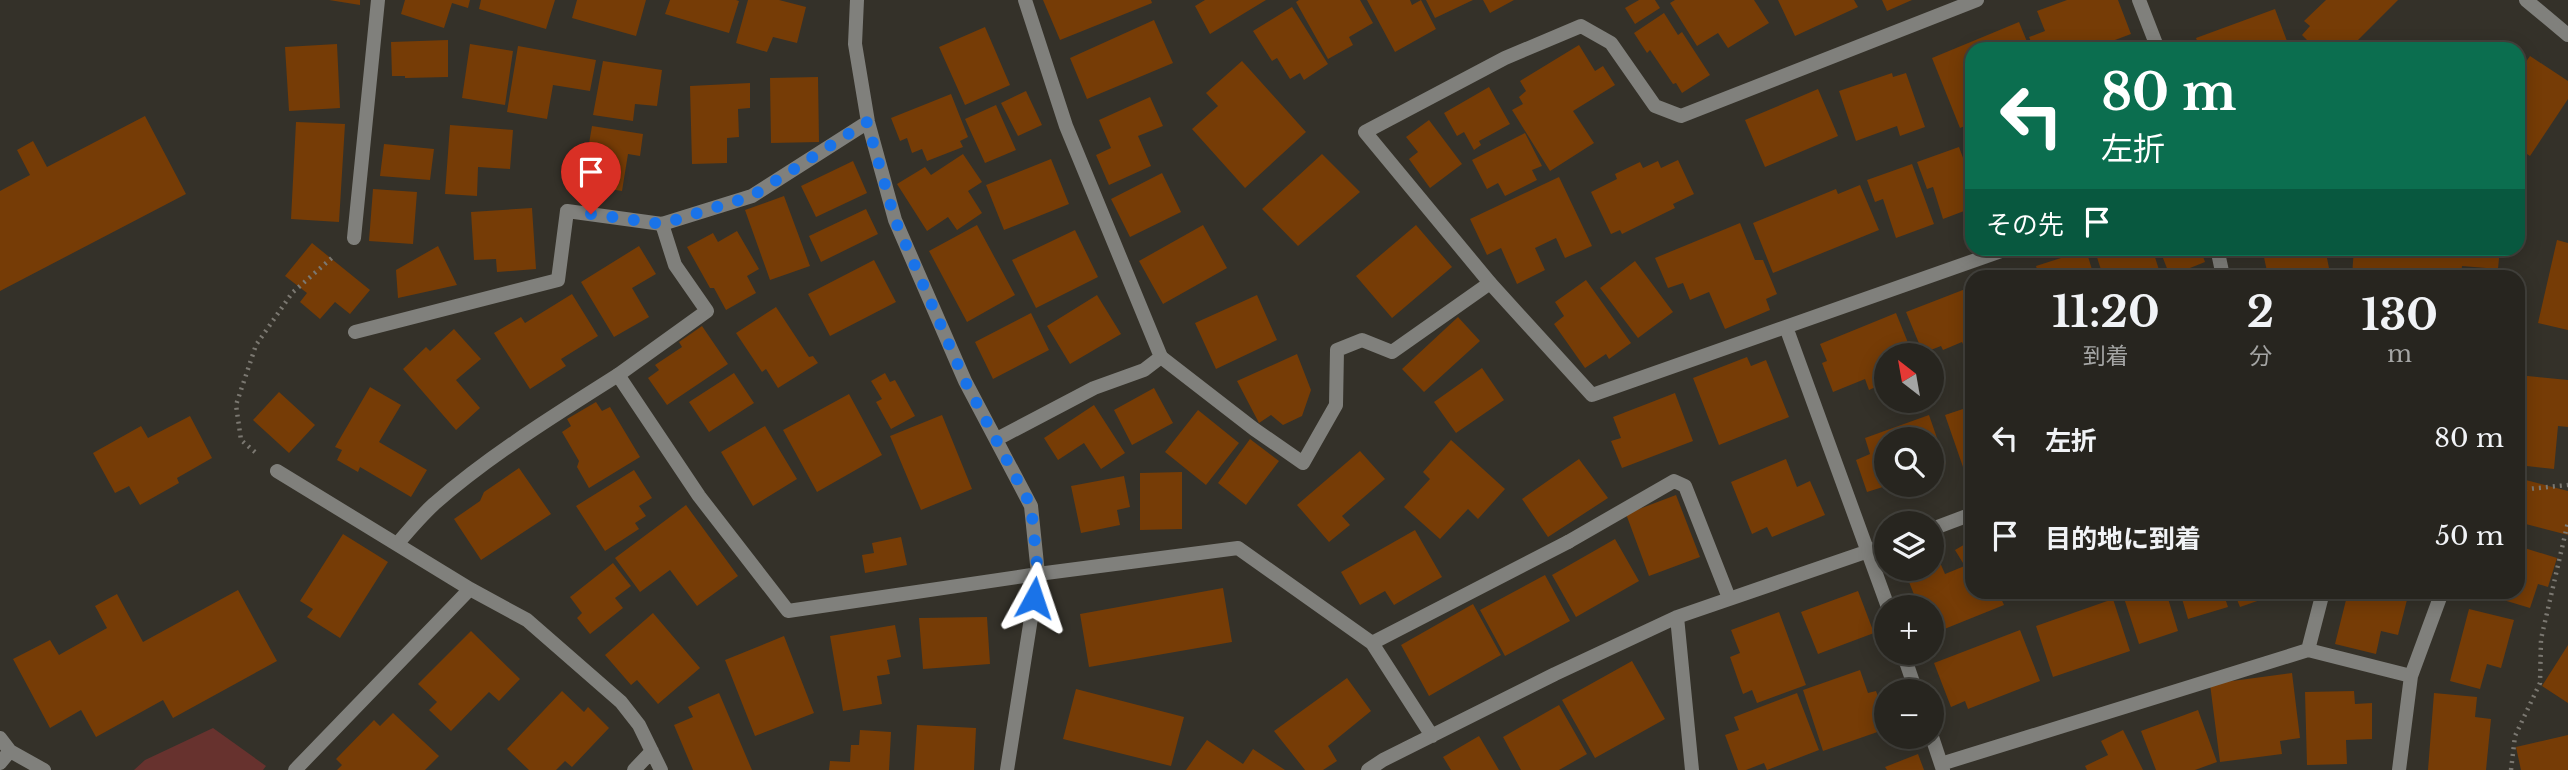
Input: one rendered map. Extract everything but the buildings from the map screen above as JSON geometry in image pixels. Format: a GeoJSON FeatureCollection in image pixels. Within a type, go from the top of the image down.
{"type":"FeatureCollection","features":[{"type":"Feature","properties":{"kind":"street"},"geometry":{"type":"LineString","coordinates":[[354,238],[378,0]]}},
{"type":"Feature","properties":{"kind":"street"},"geometry":{"type":"LineString","coordinates":[[857,0],[855,44],[867,122],[895,220],[965,381],[1031,506],[1038,574],[1007,770]]}},
{"type":"Feature","properties":{"kind":"street"},"geometry":{"type":"LineString","coordinates":[[1025,0],[1066,126],[1161,356],[1254,429],[1303,463],[1336,405],[1337,349],[1362,340],[1392,352],[1490,283]]}},
{"type":"Feature","properties":{"kind":"street"},"geometry":{"type":"LineString","coordinates":[[1976,0],[1681,116],[1656,106],[1611,43],[1581,26],[1505,58],[1365,132],[1490,283],[1592,395],[1987,256]]}},
{"type":"Feature","properties":{"kind":"street"},"geometry":{"type":"LineString","coordinates":[[2139,0],[2155,42]]}},
{"type":"Feature","properties":{"kind":"street"},"geometry":{"type":"LineString","coordinates":[[2526,0],[2568,34]]}},
{"type":"Feature","properties":{"kind":"street"},"geometry":{"type":"LineString","coordinates":[[355,332],[558,280],[567,211],[662,224],[752,196],[867,122]]}},
{"type":"Feature","properties":{"kind":"street"},"geometry":{"type":"LineString","coordinates":[[398,543],[433,505],[483,466],[549,419],[618,376],[707,312],[675,265],[662,224]]}},
{"type":"Feature","properties":{"kind":"street"},"geometry":{"type":"LineString","coordinates":[[1786,327],[1884,595]]}},
{"type":"Feature","properties":{"kind":"street"},"geometry":{"type":"LineString","coordinates":[[997,439],[1094,388],[1144,370],[1161,356]]}},
{"type":"Feature","properties":{"kind":"street"},"geometry":{"type":"LineString","coordinates":[[618,376],[699,496],[788,611],[1238,548],[1372,643],[1432,736]]}},
{"type":"Feature","properties":{"kind":"street"},"geometry":{"type":"LineString","coordinates":[[277,471],[470,589],[527,620],[621,702],[639,725],[661,770]]}},
{"type":"Feature","properties":{"kind":"street"},"geometry":{"type":"LineString","coordinates":[[1372,643],[1568,542],[1674,481],[1685,486],[1729,598]]}},
{"type":"Feature","properties":{"kind":"street"},"geometry":{"type":"LineString","coordinates":[[1944,524],[1965,516]]}},
{"type":"Feature","properties":{"kind":"street"},"geometry":{"type":"LineString","coordinates":[[1368,770],[1555,674],[1677,617],[1874,549]]}},
{"type":"Feature","properties":{"kind":"street"},"geometry":{"type":"LineString","coordinates":[[295,770],[470,589]]}},
{"type":"Feature","properties":{"kind":"street"},"geometry":{"type":"LineString","coordinates":[[2308,650],[2321,599]]}},
{"type":"Feature","properties":{"kind":"street"},"geometry":{"type":"LineString","coordinates":[[2399,770],[2411,676],[2439,599]]}},
{"type":"Feature","properties":{"kind":"street"},"geometry":{"type":"LineString","coordinates":[[1677,617],[1692,770]]}},
{"type":"Feature","properties":{"kind":"street"},"geometry":{"type":"LineString","coordinates":[[1936,749],[1942,767],[2308,650],[2411,676]]}},
{"type":"Feature","properties":{"kind":"street"},"geometry":{"type":"LineString","coordinates":[[0,737],[10,751],[44,770]]}},
{"type":"Feature","properties":{"kind":"street"},"geometry":{"type":"LineString","coordinates":[[0,763],[10,751]]}},
{"type":"Feature","properties":{"kind":"street"},"geometry":{"type":"LineString","coordinates":[[634,770],[652,751]]}},
{"type":"Feature","properties":{"kind":"path"},"geometry":{"type":"LineString","coordinates":[[277,471],[241,440],[236,405],[256,345],[292,293],[354,238]]}},
{"type":"Feature","properties":{"kind":"path"},"geometry":{"type":"LineString","coordinates":[[2525,489],[2568,485]]}},
{"type":"Feature","properties":{"kind":"path"},"geometry":{"type":"LineString","coordinates":[[2511,770],[2515,736],[2540,683],[2541,639],[2568,522]]}},
{"type":"Feature","properties":{"kind":"shaded area"},"geometry":{"type":"Polygon","coordinates":[[[213,728],[266,766],[263,770],[134,770],[145,760],[213,728]]]}},
{"type":"Feature","properties":{"kind":"route"},"geometry":{"type":"LineString","coordinates":[[591,214],[662,224],[752,196],[867,122],[895,220],[965,381],[1031,506],[1038,574],[1034,598]]}}]}
